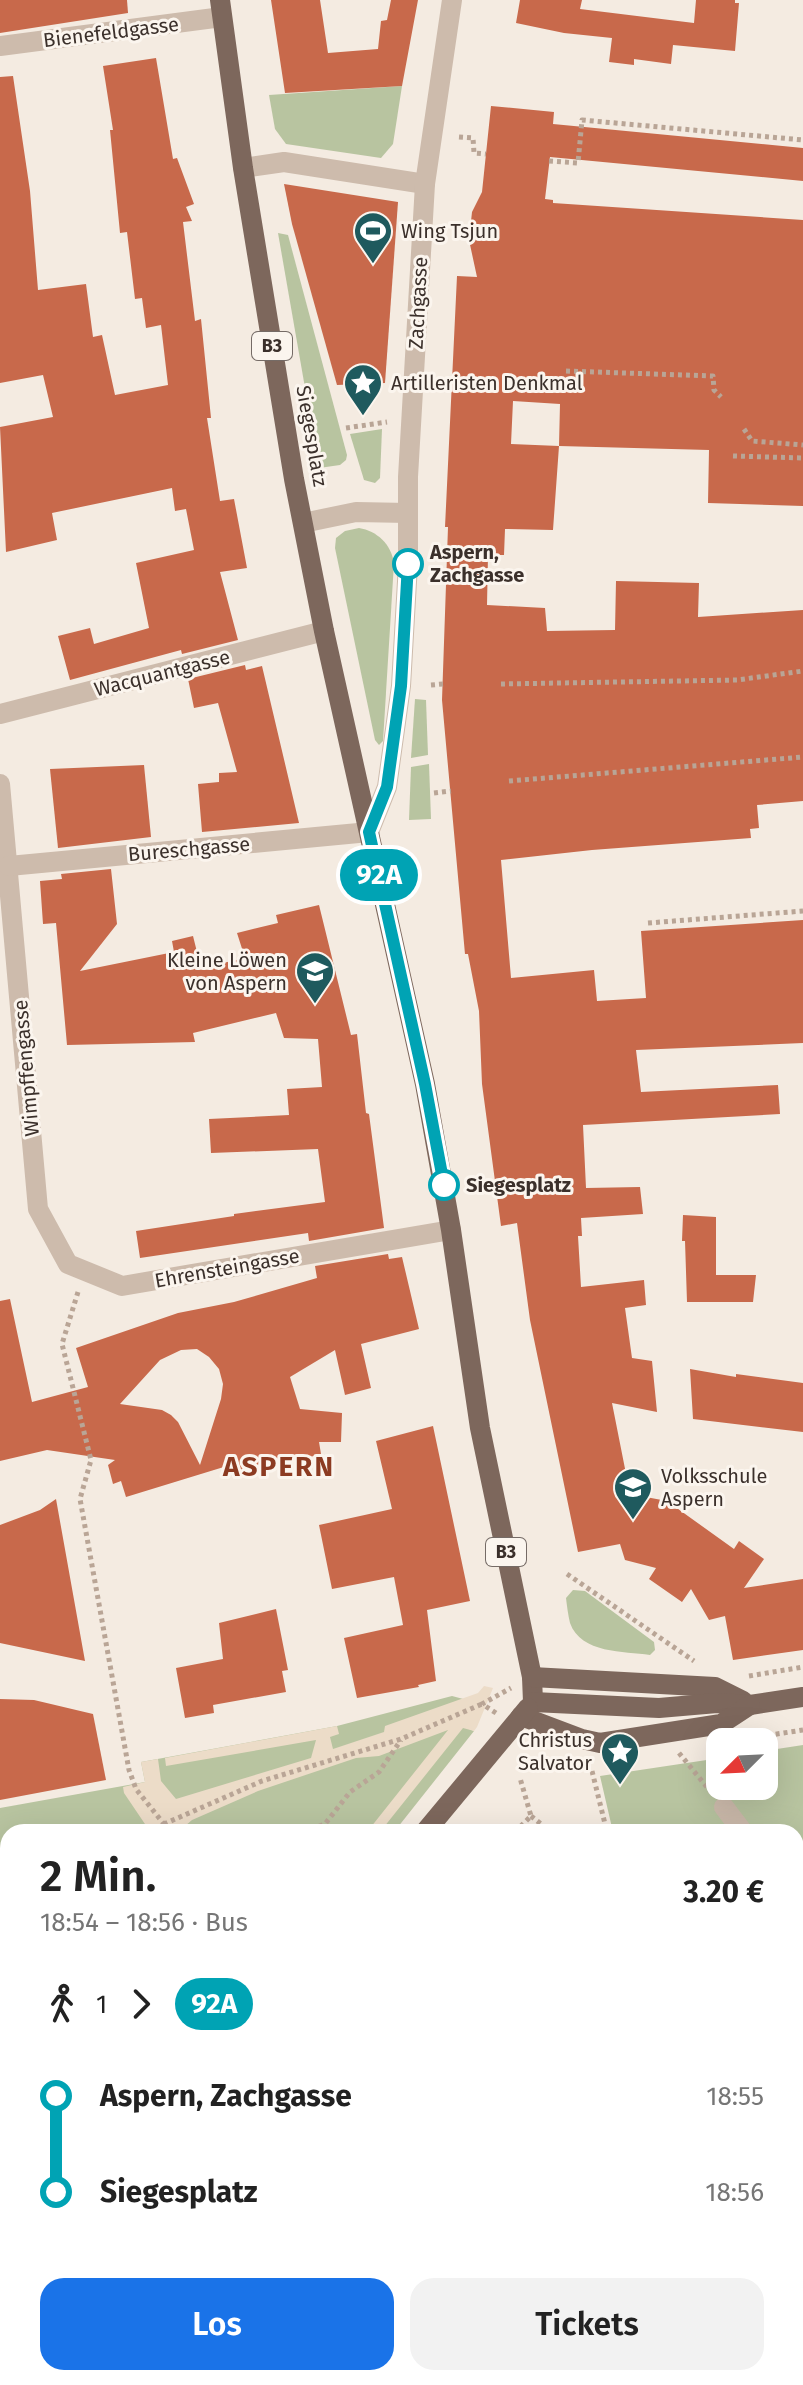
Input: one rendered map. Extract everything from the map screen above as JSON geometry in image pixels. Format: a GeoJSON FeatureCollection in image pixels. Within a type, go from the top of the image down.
{"type":"FeatureCollection","features":[{"type":"Feature","properties":{"kind":"main road","name":"B3"},"geometry":{"type":"LineString","coordinates":[[221,9],[243,168]]}},
{"type":"Feature","properties":{"kind":"main road","name":"Siegesplatz"},"geometry":{"type":"LineString","coordinates":[[243,168],[324,631],[422,1071],[451,1230],[480,1428],[532,1677],[527,1709]]}},
{"type":"Feature","properties":{"kind":"main road"},"geometry":{"type":"LineString","coordinates":[[532,1677],[715,1687],[750,1705]]}},
{"type":"Feature","properties":{"kind":"main road"},"geometry":{"type":"LineString","coordinates":[[432,1824],[527,1709],[674,1707],[717,1703],[750,1705],[803,1697]]}},
{"type":"Feature","properties":{"kind":"main road"},"geometry":{"type":"LineString","coordinates":[[527,1709],[582,1739],[600,1743],[721,1724],[750,1705]]}},
{"type":"Feature","properties":{"kind":"street","name":"Zachgasse"},"geometry":{"type":"LineString","coordinates":[[408,513],[425,184],[452,0]]}},
{"type":"Feature","properties":{"kind":"street","name":"Bienefeldgasse"},"geometry":{"type":"LineString","coordinates":[[0,46],[221,9]]}},
{"type":"Feature","properties":{"kind":"street"},"geometry":{"type":"LineString","coordinates":[[243,168],[284,162],[425,184]]}},
{"type":"Feature","properties":{"kind":"street"},"geometry":{"type":"LineString","coordinates":[[303,523],[356,512],[408,513],[401,686],[387,787],[369,832]]}},
{"type":"Feature","properties":{"kind":"street","name":"Wacquantgasse"},"geometry":{"type":"LineString","coordinates":[[0,714],[324,631]]}},
{"type":"Feature","properties":{"kind":"street","name":"Wimpffengasse"},"geometry":{"type":"LineString","coordinates":[[0,784],[38,1209]]}},
{"type":"Feature","properties":{"kind":"street","name":"Bureschgasse"},"geometry":{"type":"LineString","coordinates":[[9,866],[369,832]]}},
{"type":"Feature","properties":{"kind":"street","name":"Ehrensteingasse"},"geometry":{"type":"LineString","coordinates":[[38,1209],[68,1264],[122,1286],[451,1230]]}},
{"type":"Feature","properties":{"kind":"street"},"geometry":{"type":"LineString","coordinates":[[724,1807],[737,1824]]}},
{"type":"Feature","properties":{"kind":"path"},"geometry":{"type":"LineString","coordinates":[[549,161],[578,163],[582,120],[803,140]]}},
{"type":"Feature","properties":{"kind":"path"},"geometry":{"type":"LineString","coordinates":[[459,137],[473,138],[474,153],[486,154]]}},
{"type":"Feature","properties":{"kind":"path"},"geometry":{"type":"LineString","coordinates":[[566,371],[713,376],[714,390],[721,397]]}},
{"type":"Feature","properties":{"kind":"path"},"geometry":{"type":"LineString","coordinates":[[346,428],[387,422]]}},
{"type":"Feature","properties":{"kind":"path"},"geometry":{"type":"LineString","coordinates":[[744,429],[752,441],[803,445]]}},
{"type":"Feature","properties":{"kind":"path"},"geometry":{"type":"LineString","coordinates":[[733,456],[803,458]]}},
{"type":"Feature","properties":{"kind":"path"},"geometry":{"type":"LineString","coordinates":[[501,684],[737,680],[803,671]]}},
{"type":"Feature","properties":{"kind":"path"},"geometry":{"type":"LineString","coordinates":[[431,685],[443,684]]}},
{"type":"Feature","properties":{"kind":"path"},"geometry":{"type":"LineString","coordinates":[[509,781],[803,757]]}},
{"type":"Feature","properties":{"kind":"path"},"geometry":{"type":"LineString","coordinates":[[434,793],[451,791]]}},
{"type":"Feature","properties":{"kind":"path"},"geometry":{"type":"LineString","coordinates":[[648,923],[803,911]]}},
{"type":"Feature","properties":{"kind":"path"},"geometry":{"type":"LineString","coordinates":[[85,1271],[62,1344],[91,1460],[80,1499],[129,1770],[136,1789],[164,1824],[262,1781],[401,1739],[484,1706],[490,1699]]}},
{"type":"Feature","properties":{"kind":"path"},"geometry":{"type":"LineString","coordinates":[[567,1574],[705,1668]]}},
{"type":"Feature","properties":{"kind":"path"},"geometry":{"type":"LineString","coordinates":[[778,1734],[803,1730]]}},
{"type":"Feature","properties":{"kind":"path"},"geometry":{"type":"LineString","coordinates":[[325,1824],[350,1792],[379,1772],[401,1739]]}},
{"type":"Feature","properties":{"kind":"path"},"geometry":{"type":"LineString","coordinates":[[675,1750],[724,1807]]}},
{"type":"Feature","properties":{"kind":"path"},"geometry":{"type":"LineString","coordinates":[[592,1771],[605,1824]]}},
{"type":"Feature","properties":{"kind":"path"},"geometry":{"type":"LineString","coordinates":[[520,1778],[531,1816],[541,1824]]}},
{"type":"Feature","properties":{"kind":"path"},"geometry":{"type":"LineString","coordinates":[[523,1824],[531,1816]]}},
{"type":"Feature","properties":{"kind":"green space"},"geometry":{"type":"Polygon","coordinates":[[[402,86],[393,144],[381,158],[286,144],[275,129],[269,95],[402,86]]]}},
{"type":"Feature","properties":{"kind":"green space"},"geometry":{"type":"Polygon","coordinates":[[[278,233],[288,235],[347,455],[340,465],[319,468],[278,233]]]}},
{"type":"Feature","properties":{"kind":"green space"},"geometry":{"type":"Polygon","coordinates":[[[382,429],[380,478],[375,483],[364,480],[350,434],[382,429]]]}},
{"type":"Feature","properties":{"kind":"green space"},"geometry":{"type":"Polygon","coordinates":[[[359,528],[372,532],[382,540],[390,550],[394,563],[383,741],[379,745],[375,740],[335,548],[336,538],[345,531],[359,528]]]}},
{"type":"Feature","properties":{"kind":"green space"},"geometry":{"type":"Polygon","coordinates":[[[415,699],[426,700],[428,755],[411,758],[415,699]]]}},
{"type":"Feature","properties":{"kind":"green space"},"geometry":{"type":"Polygon","coordinates":[[[429,764],[431,819],[409,820],[411,767],[429,764]]]}},
{"type":"Feature","properties":{"kind":"green space"},"geometry":{"type":"Polygon","coordinates":[[[573,1590],[585,1591],[654,1642],[655,1650],[650,1655],[616,1651],[583,1641],[569,1620],[566,1598],[573,1590]]]}},
{"type":"Feature","properties":{"kind":"green space"},"geometry":{"type":"Polygon","coordinates":[[[452,1696],[482,1704],[464,1727],[474,1731],[400,1824],[0,1824],[0,1808],[145,1782],[141,1762],[337,1726],[452,1696]]]}},
{"type":"Feature","properties":{"kind":"green space"},"geometry":{"type":"Polygon","coordinates":[[[803,1745],[803,1824],[611,1824],[600,1776],[706,1760],[706,1800],[778,1800],[778,1749],[803,1745]]]}},
{"type":"Feature","properties":{"kind":"shaded area"},"geometry":{"type":"Polygon","coordinates":[[[484,1686],[493,1688],[477,1727],[474,1731],[463,1728],[386,1824],[373,1824],[448,1730],[379,1756],[356,1758],[258,1791],[187,1824],[145,1824],[124,1793],[123,1787],[145,1782],[141,1762],[158,1759],[161,1781],[176,1799],[311,1758],[316,1740],[166,1766],[165,1758],[337,1726],[339,1734],[330,1737],[333,1749],[384,1732],[385,1726],[478,1693],[484,1686]]]}},
{"type":"Feature","properties":{"kind":"building"},"geometry":{"type":"Polygon","coordinates":[[[0,0],[127,0],[128,13],[0,33],[0,0]]]}},
{"type":"Feature","properties":{"kind":"building"},"geometry":{"type":"Polygon","coordinates":[[[271,0],[320,0],[328,53],[378,49],[381,21],[387,20],[391,0],[418,0],[402,86],[285,93],[271,0]]]}},
{"type":"Feature","properties":{"kind":"building"},"geometry":{"type":"Polygon","coordinates":[[[520,0],[582,0],[580,9],[694,23],[696,0],[735,0],[739,3],[735,51],[673,45],[671,64],[634,59],[634,65],[609,62],[612,38],[564,33],[516,23],[520,0]]]}},
{"type":"Feature","properties":{"kind":"building"},"geometry":{"type":"Polygon","coordinates":[[[156,58],[173,159],[177,158],[194,204],[186,207],[192,221],[183,222],[195,321],[201,319],[211,418],[207,418],[220,501],[234,499],[247,568],[220,572],[238,640],[182,654],[181,650],[70,680],[58,636],[90,628],[94,644],[149,628],[136,563],[194,550],[186,509],[175,511],[172,488],[52,513],[57,540],[6,552],[0,427],[53,417],[43,375],[0,383],[0,77],[13,76],[30,191],[38,290],[86,284],[93,337],[102,335],[115,395],[168,385],[161,325],[146,328],[142,298],[135,299],[127,232],[120,233],[110,130],[113,130],[103,66],[156,58]]]}},
{"type":"Feature","properties":{"kind":"building"},"geometry":{"type":"Polygon","coordinates":[[[491,106],[554,112],[553,124],[803,148],[803,181],[550,157],[545,199],[553,200],[553,203],[803,220],[803,506],[708,503],[709,450],[559,446],[553,530],[505,529],[504,555],[488,555],[487,605],[545,608],[547,631],[615,630],[616,581],[699,583],[698,617],[803,610],[803,801],[757,805],[759,828],[750,829],[751,838],[501,860],[511,978],[594,970],[597,1001],[646,998],[641,931],[803,920],[803,1043],[636,1050],[641,1092],[778,1085],[780,1114],[583,1125],[586,1188],[640,1187],[643,1214],[581,1218],[582,1236],[578,1236],[581,1287],[644,1280],[646,1305],[625,1308],[632,1358],[652,1361],[657,1412],[612,1403],[630,1494],[667,1501],[734,1549],[739,1541],[764,1559],[744,1588],[803,1579],[803,1650],[733,1660],[725,1616],[709,1620],[691,1589],[682,1602],[649,1579],[656,1568],[625,1560],[620,1544],[578,1552],[530,1320],[517,1223],[501,1226],[482,1084],[479,1011],[468,954],[465,954],[442,700],[448,527],[445,527],[457,276],[477,277],[469,240],[472,212],[482,192],[491,106]],[[513,401],[511,444],[559,446],[560,404],[513,401]]]}},
{"type":"Feature","properties":{"kind":"building"},"geometry":{"type":"Polygon","coordinates":[[[284,184],[398,202],[385,383],[337,385],[292,224],[284,184]]]}},
{"type":"Feature","properties":{"kind":"building"},"geometry":{"type":"Polygon","coordinates":[[[245,665],[246,670],[262,666],[299,823],[202,832],[198,784],[219,782],[219,773],[237,772],[218,703],[194,708],[188,679],[245,665]]]}},
{"type":"Feature","properties":{"kind":"building"},"geometry":{"type":"Polygon","coordinates":[[[144,765],[151,837],[58,848],[50,769],[144,765]]]}},
{"type":"Feature","properties":{"kind":"building"},"geometry":{"type":"Polygon","coordinates":[[[111,869],[117,924],[80,971],[174,952],[172,941],[193,936],[201,968],[245,958],[237,933],[278,923],[276,915],[319,905],[351,1035],[357,1034],[384,1228],[309,1241],[308,1233],[140,1258],[136,1231],[325,1202],[318,1149],[211,1153],[209,1119],[289,1115],[287,1089],[322,1087],[318,1039],[284,1038],[276,1013],[193,1033],[195,1042],[67,1045],[56,923],[43,924],[40,881],[62,879],[61,874],[111,869]]]}},
{"type":"Feature","properties":{"kind":"building"},"geometry":{"type":"Polygon","coordinates":[[[683,1215],[716,1217],[716,1275],[756,1275],[753,1302],[687,1302],[683,1215]]]}},
{"type":"Feature","properties":{"kind":"building"},"geometry":{"type":"Polygon","coordinates":[[[388,1254],[389,1259],[402,1257],[419,1329],[361,1344],[371,1388],[345,1395],[335,1350],[290,1377],[300,1409],[342,1413],[341,1442],[319,1442],[321,1454],[280,1465],[279,1458],[229,1474],[227,1466],[126,1497],[121,1481],[113,1484],[108,1465],[115,1460],[47,1450],[0,1461],[0,1301],[10,1299],[32,1402],[88,1387],[76,1348],[178,1313],[234,1302],[317,1278],[315,1266],[388,1254]],[[197,1349],[181,1350],[160,1360],[120,1404],[162,1410],[171,1415],[178,1422],[200,1465],[223,1384],[219,1369],[197,1349]]]}},
{"type":"Feature","properties":{"kind":"building"},"geometry":{"type":"Polygon","coordinates":[[[690,1369],[803,1383],[803,1432],[693,1419],[690,1369]]]}},
{"type":"Feature","properties":{"kind":"building"},"geometry":{"type":"Polygon","coordinates":[[[433,1426],[470,1601],[427,1610],[436,1681],[357,1698],[344,1638],[403,1625],[394,1577],[332,1589],[319,1525],[392,1509],[376,1441],[433,1426]]]}},
{"type":"Feature","properties":{"kind":"building"},"geometry":{"type":"Polygon","coordinates":[[[56,1499],[85,1661],[0,1643],[0,1525],[40,1510],[56,1499]]]}},
{"type":"Feature","properties":{"kind":"building"},"geometry":{"type":"Polygon","coordinates":[[[276,1609],[288,1670],[282,1671],[286,1692],[213,1705],[214,1713],[185,1718],[176,1668],[223,1659],[219,1623],[276,1609]]]}},
{"type":"Feature","properties":{"kind":"building"},"geometry":{"type":"Polygon","coordinates":[[[0,1699],[34,1700],[93,1714],[106,1780],[0,1800],[0,1699]]]}},
{"type":"Feature","properties":{"kind":"bus line","name":"92A"},"geometry":{"type":"LineString","coordinates":[[408,564],[401,686],[387,787],[369,832],[425,1084],[444,1185]]}},
{"type":"Feature","properties":{"kind":"place","name":"Wing Tsjun"},"geometry":{"type":"Point","coordinates":[373,265]}},
{"type":"Feature","properties":{"kind":"place","name":"Artilleristen Denkmal"},"geometry":{"type":"Point","coordinates":[363,417]}},
{"type":"Feature","properties":{"kind":"place","name":"Aspern, Zachgasse"},"geometry":{"type":"Point","coordinates":[408,564]}},
{"type":"Feature","properties":{"kind":"place","name":"Kleine Löwen von Aspern"},"geometry":{"type":"Point","coordinates":[315,1005]}},
{"type":"Feature","properties":{"kind":"place","name":"Siegesplatz"},"geometry":{"type":"Point","coordinates":[444,1185]}},
{"type":"Feature","properties":{"kind":"place","name":"Volksschule Aspern"},"geometry":{"type":"Point","coordinates":[633,1521]}},
{"type":"Feature","properties":{"kind":"place","name":"Christus Salvator"},"geometry":{"type":"Point","coordinates":[620,1786]}},
{"type":"Feature","properties":{"kind":"district","name":"ASPERN"},"geometry":{"type":"Point","coordinates":[279,1466]}}]}
